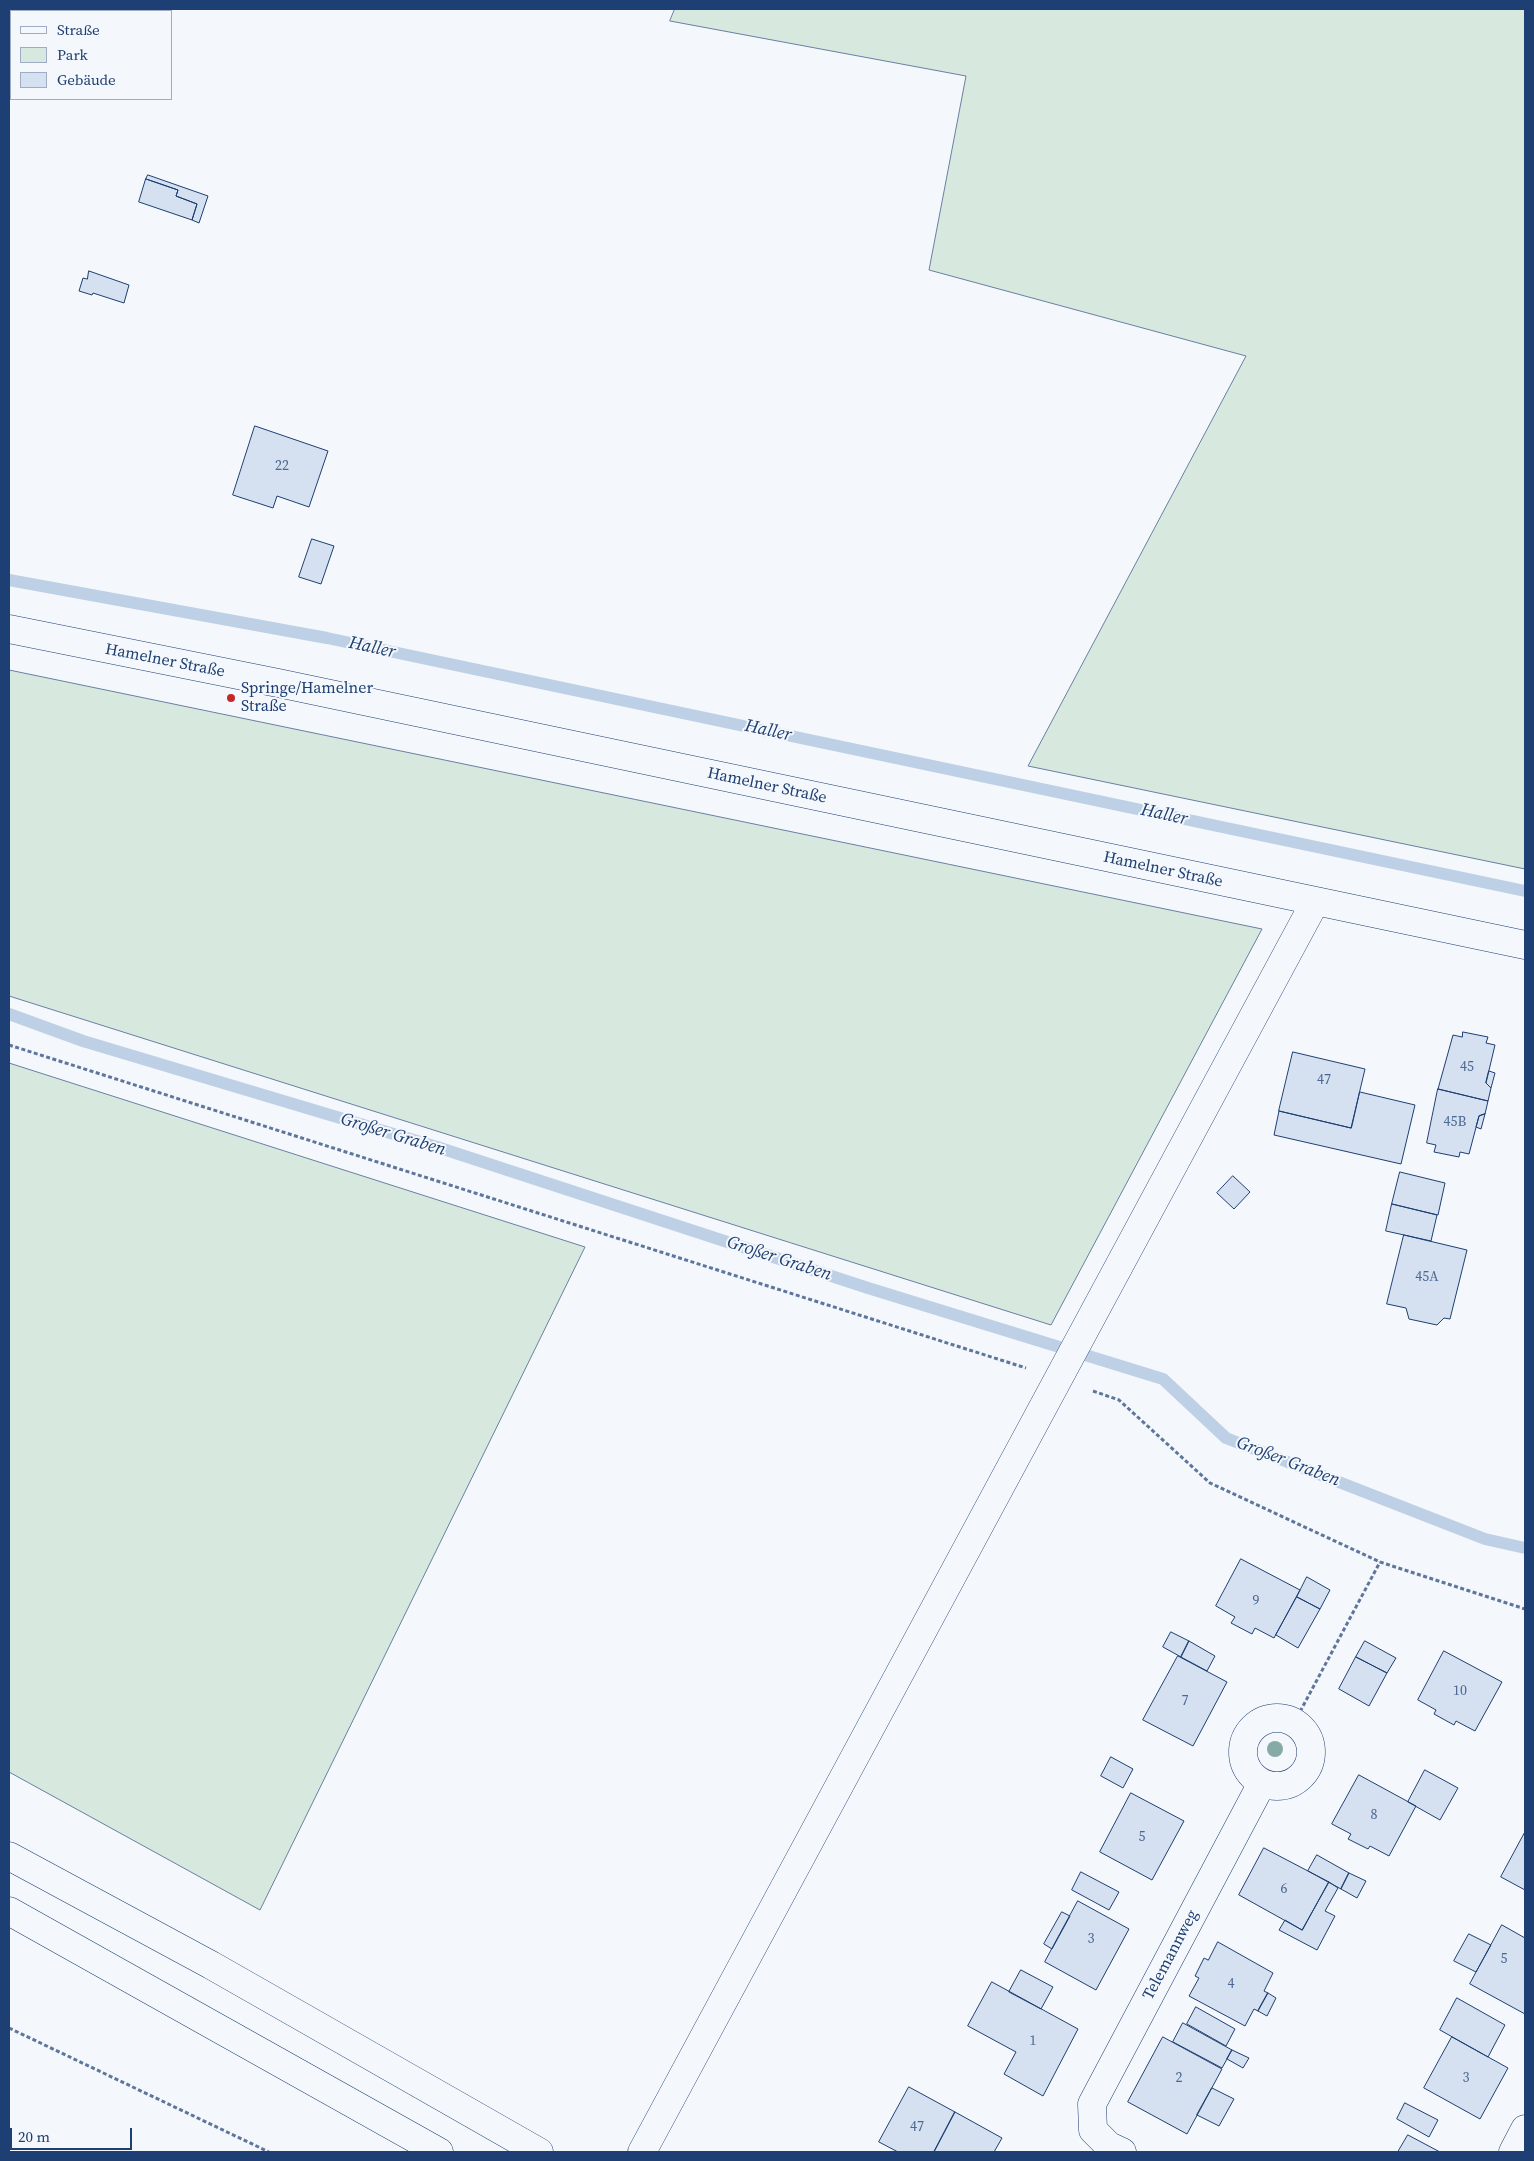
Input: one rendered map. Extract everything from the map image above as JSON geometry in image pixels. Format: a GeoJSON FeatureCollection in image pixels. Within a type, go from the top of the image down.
{"type":"FeatureCollection","features":[{"type":"Feature","properties":{"kind":"main road","name":"Hamelner Straße"},"geometry":{"type":"LineString","coordinates":[[9,629],[268,681],[1525,945]]}},
{"type":"Feature","properties":{"kind":"main road"},"geometry":{"type":"LineString","coordinates":[[642,2152],[1315,902]]}},
{"type":"Feature","properties":{"kind":"main road"},"geometry":{"type":"LineString","coordinates":[[1284,1718],[1294,1723],[1307,1737],[1311,1748],[1309,1763],[1302,1775],[1290,1783],[1276,1786],[1262,1783],[1251,1775],[1244,1763],[1243,1749],[1247,1735],[1256,1724],[1270,1719],[1284,1718]]}},
{"type":"Feature","properties":{"kind":"main road","name":"Telemannweg"},"geometry":{"type":"LineString","coordinates":[[1122,2152],[1109,2146],[1093,2130],[1092,2104],[1262,1783]]}},
{"type":"Feature","properties":{"kind":"main road"},"geometry":{"type":"LineString","coordinates":[[9,1856],[211,1965],[539,2152]]}},
{"type":"Feature","properties":{"kind":"main road"},"geometry":{"type":"LineString","coordinates":[[9,1911],[439,2152]]}},
{"type":"Feature","properties":{"kind":"main road"},"geometry":{"type":"LineString","coordinates":[[1513,2152],[1525,2129]]}},
{"type":"Feature","properties":{"kind":"path"},"geometry":{"type":"LineString","coordinates":[[9,1045],[1064,1367],[1119,1400],[1210,1483],[1380,1562],[1525,1609]]}},
{"type":"Feature","properties":{"kind":"path"},"geometry":{"type":"LineString","coordinates":[[1294,1723],[1380,1562]]}},
{"type":"Feature","properties":{"kind":"path"},"geometry":{"type":"LineString","coordinates":[[9,2028],[268,2152]]}},
{"type":"Feature","properties":{"kind":"green space"},"geometry":{"type":"Polygon","coordinates":[[[675,9],[1525,9],[1525,869],[1028,766],[1246,356],[929,270],[966,76],[670,21],[675,9]]]}},
{"type":"Feature","properties":{"kind":"green space"},"geometry":{"type":"Polygon","coordinates":[[[9,670],[1262,929],[1051,1325],[9,996],[9,670]]]}},
{"type":"Feature","properties":{"kind":"green space"},"geometry":{"type":"Polygon","coordinates":[[[9,1063],[585,1247],[260,1910],[9,1772],[9,1063]]]}},
{"type":"Feature","properties":{"kind":"building"},"geometry":{"type":"Polygon","coordinates":[[[148,175],[208,196],[199,223],[192,220],[197,204],[176,196],[178,190],[146,179],[148,175]]]}},
{"type":"Feature","properties":{"kind":"building"},"geometry":{"type":"Polygon","coordinates":[[[146,179],[178,190],[176,196],[197,204],[192,220],[139,202],[146,179]]]}},
{"type":"Feature","properties":{"kind":"building"},"geometry":{"type":"Polygon","coordinates":[[[89,271],[129,285],[124,303],[93,293],[92,295],[79,291],[83,278],[87,279],[89,271]]]}},
{"type":"Feature","properties":{"kind":"building"},"geometry":{"type":"Polygon","coordinates":[[[255,426],[328,451],[309,507],[277,496],[273,508],[233,495],[255,426]]]}},
{"type":"Feature","properties":{"kind":"building"},"geometry":{"type":"Polygon","coordinates":[[[312,539],[334,546],[321,584],[299,577],[312,539]]]}},
{"type":"Feature","properties":{"kind":"building"},"geometry":{"type":"Polygon","coordinates":[[[1463,1032],[1488,1037],[1486,1043],[1495,1045],[1486,1083],[1491,1088],[1488,1101],[1438,1089],[1453,1035],[1462,1037],[1463,1032]]]}},
{"type":"Feature","properties":{"kind":"building"},"geometry":{"type":"Polygon","coordinates":[[[1293,1052],[1365,1069],[1351,1128],[1279,1111],[1293,1052]]]}},
{"type":"Feature","properties":{"kind":"building"},"geometry":{"type":"Polygon","coordinates":[[[1489,1071],[1495,1073],[1491,1088],[1486,1083],[1489,1071]]]}},
{"type":"Feature","properties":{"kind":"building"},"geometry":{"type":"Polygon","coordinates":[[[1438,1089],[1488,1101],[1485,1114],[1479,1116],[1469,1154],[1460,1152],[1459,1157],[1434,1152],[1436,1145],[1427,1143],[1438,1089]]]}},
{"type":"Feature","properties":{"kind":"building"},"geometry":{"type":"Polygon","coordinates":[[[1360,1092],[1415,1105],[1401,1164],[1274,1135],[1279,1111],[1351,1128],[1360,1092]]]}},
{"type":"Feature","properties":{"kind":"building"},"geometry":{"type":"Polygon","coordinates":[[[1485,1114],[1481,1129],[1476,1127],[1479,1116],[1485,1114]]]}},
{"type":"Feature","properties":{"kind":"building"},"geometry":{"type":"Polygon","coordinates":[[[1400,1172],[1445,1183],[1438,1215],[1392,1204],[1400,1172]]]}},
{"type":"Feature","properties":{"kind":"building"},"geometry":{"type":"Polygon","coordinates":[[[1233,1176],[1250,1192],[1234,1209],[1217,1193],[1233,1176]]]}},
{"type":"Feature","properties":{"kind":"building"},"geometry":{"type":"Polygon","coordinates":[[[1392,1204],[1437,1215],[1431,1241],[1386,1231],[1392,1204]]]}},
{"type":"Feature","properties":{"kind":"building"},"geometry":{"type":"Polygon","coordinates":[[[1404,1235],[1467,1250],[1450,1319],[1444,1318],[1437,1325],[1409,1319],[1406,1308],[1387,1304],[1404,1235]]]}},
{"type":"Feature","properties":{"kind":"building"},"geometry":{"type":"Polygon","coordinates":[[[1241,1559],[1300,1590],[1274,1638],[1255,1628],[1252,1634],[1231,1623],[1235,1617],[1216,1606],[1241,1559]]]}},
{"type":"Feature","properties":{"kind":"building"},"geometry":{"type":"Polygon","coordinates":[[[1307,1577],[1330,1590],[1320,1609],[1297,1597],[1307,1577]]]}},
{"type":"Feature","properties":{"kind":"building"},"geometry":{"type":"Polygon","coordinates":[[[1297,1597],[1320,1609],[1298,1648],[1276,1635],[1297,1597]]]}},
{"type":"Feature","properties":{"kind":"building"},"geometry":{"type":"Polygon","coordinates":[[[1171,1632],[1189,1641],[1181,1657],[1163,1647],[1171,1632]]]}},
{"type":"Feature","properties":{"kind":"building"},"geometry":{"type":"Polygon","coordinates":[[[1189,1641],[1215,1656],[1207,1671],[1181,1657],[1189,1641]]]}},
{"type":"Feature","properties":{"kind":"building"},"geometry":{"type":"Polygon","coordinates":[[[1365,1641],[1396,1658],[1387,1673],[1356,1657],[1365,1641]]]}},
{"type":"Feature","properties":{"kind":"building"},"geometry":{"type":"Polygon","coordinates":[[[1444,1651],[1502,1682],[1475,1731],[1456,1721],[1454,1725],[1434,1714],[1436,1710],[1418,1700],[1444,1651]]]}},
{"type":"Feature","properties":{"kind":"building"},"geometry":{"type":"Polygon","coordinates":[[[1178,1656],[1227,1682],[1193,1746],[1143,1720],[1178,1656]]]}},
{"type":"Feature","properties":{"kind":"building"},"geometry":{"type":"Polygon","coordinates":[[[1356,1657],[1387,1673],[1369,1706],[1339,1689],[1356,1657]]]}},
{"type":"Feature","properties":{"kind":"building"},"geometry":{"type":"Polygon","coordinates":[[[1111,1757],[1133,1769],[1123,1788],[1101,1776],[1111,1757]]]}},
{"type":"Feature","properties":{"kind":"building"},"geometry":{"type":"Polygon","coordinates":[[[1425,1770],[1458,1788],[1440,1820],[1408,1802],[1425,1770]]]}},
{"type":"Feature","properties":{"kind":"building"},"geometry":{"type":"Polygon","coordinates":[[[1359,1775],[1416,1806],[1389,1856],[1370,1846],[1368,1849],[1348,1839],[1351,1834],[1332,1824],[1359,1775]]]}},
{"type":"Feature","properties":{"kind":"building"},"geometry":{"type":"Polygon","coordinates":[[[1131,1793],[1184,1821],[1152,1880],[1100,1852],[1131,1793]]]}},
{"type":"Feature","properties":{"kind":"building"},"geometry":{"type":"Polygon","coordinates":[[[1525,1832],[1525,1890],[1501,1877],[1525,1832]]]}},
{"type":"Feature","properties":{"kind":"building"},"geometry":{"type":"Polygon","coordinates":[[[1264,1848],[1329,1882],[1302,1930],[1239,1895],[1264,1848]]]}},
{"type":"Feature","properties":{"kind":"building"},"geometry":{"type":"Polygon","coordinates":[[[1317,1855],[1349,1873],[1341,1889],[1308,1871],[1317,1855]]]}},
{"type":"Feature","properties":{"kind":"building"},"geometry":{"type":"Polygon","coordinates":[[[1081,1872],[1119,1892],[1109,1910],[1072,1890],[1081,1872]]]}},
{"type":"Feature","properties":{"kind":"building"},"geometry":{"type":"Polygon","coordinates":[[[1349,1873],[1366,1881],[1357,1898],[1341,1889],[1349,1873]]]}},
{"type":"Feature","properties":{"kind":"building"},"geometry":{"type":"Polygon","coordinates":[[[1329,1882],[1338,1888],[1325,1911],[1335,1916],[1317,1950],[1279,1930],[1285,1920],[1302,1930],[1329,1882]]]}},
{"type":"Feature","properties":{"kind":"building"},"geometry":{"type":"Polygon","coordinates":[[[1078,1901],[1129,1929],[1096,1990],[1045,1962],[1078,1901]]]}},
{"type":"Feature","properties":{"kind":"building"},"geometry":{"type":"Polygon","coordinates":[[[1062,1912],[1070,1916],[1052,1949],[1044,1944],[1062,1912]]]}},
{"type":"Feature","properties":{"kind":"building"},"geometry":{"type":"Polygon","coordinates":[[[1502,1925],[1525,1938],[1525,2014],[1470,1984],[1502,1925]]]}},
{"type":"Feature","properties":{"kind":"building"},"geometry":{"type":"Polygon","coordinates":[[[1469,1934],[1491,1945],[1476,1972],[1454,1961],[1469,1934]]]}},
{"type":"Feature","properties":{"kind":"building"},"geometry":{"type":"Polygon","coordinates":[[[1218,1942],[1273,1973],[1264,1991],[1268,1993],[1258,2011],[1254,2009],[1245,2026],[1189,1996],[1199,1978],[1195,1976],[1204,1958],[1208,1960],[1218,1942]]]}},
{"type":"Feature","properties":{"kind":"building"},"geometry":{"type":"Polygon","coordinates":[[[1021,1970],[1053,1987],[1041,2009],[1009,1992],[1021,1970]]]}},
{"type":"Feature","properties":{"kind":"building"},"geometry":{"type":"Polygon","coordinates":[[[992,1982],[1078,2029],[1043,2096],[1004,2074],[1016,2052],[968,2026],[992,1982]]]}},
{"type":"Feature","properties":{"kind":"building"},"geometry":{"type":"Polygon","coordinates":[[[1268,1993],[1276,1998],[1267,2016],[1258,2011],[1268,1993]]]}},
{"type":"Feature","properties":{"kind":"building"},"geometry":{"type":"Polygon","coordinates":[[[1457,1998],[1505,2025],[1488,2057],[1440,2030],[1457,1998]]]}},
{"type":"Feature","properties":{"kind":"building"},"geometry":{"type":"Polygon","coordinates":[[[1196,2007],[1235,2029],[1226,2046],[1187,2024],[1196,2007]]]}},
{"type":"Feature","properties":{"kind":"building"},"geometry":{"type":"Polygon","coordinates":[[[1183,2023],[1232,2050],[1222,2068],[1173,2042],[1183,2023]]]}},
{"type":"Feature","properties":{"kind":"building"},"geometry":{"type":"Polygon","coordinates":[[[1163,2037],[1222,2069],[1187,2134],[1128,2102],[1163,2037]]]}},
{"type":"Feature","properties":{"kind":"building"},"geometry":{"type":"Polygon","coordinates":[[[1452,2037],[1508,2068],[1480,2119],[1424,2088],[1452,2037]]]}},
{"type":"Feature","properties":{"kind":"building"},"geometry":{"type":"Polygon","coordinates":[[[1232,2050],[1249,2058],[1243,2068],[1227,2059],[1232,2050]]]}},
{"type":"Feature","properties":{"kind":"building"},"geometry":{"type":"Polygon","coordinates":[[[909,2087],[955,2112],[934,2152],[898,2152],[879,2142],[909,2087]]]}},
{"type":"Feature","properties":{"kind":"building"},"geometry":{"type":"Polygon","coordinates":[[[1212,2088],[1234,2099],[1219,2126],[1197,2115],[1212,2088]]]}},
{"type":"Feature","properties":{"kind":"building"},"geometry":{"type":"Polygon","coordinates":[[[1405,2103],[1438,2120],[1429,2137],[1397,2119],[1405,2103]]]}},
{"type":"Feature","properties":{"kind":"building"},"geometry":{"type":"Polygon","coordinates":[[[955,2112],[1002,2138],[994,2152],[934,2152],[955,2112]]]}},
{"type":"Feature","properties":{"kind":"building"},"geometry":{"type":"Polygon","coordinates":[[[1408,2135],[1440,2152],[1398,2152],[1408,2135]]]}},
{"type":"Feature","properties":{"kind":"waterway","name":"Haller"},"geometry":{"type":"LineString","coordinates":[[9,580],[327,638],[1525,891]]}},
{"type":"Feature","properties":{"kind":"waterway","name":"Großer Graben"},"geometry":{"type":"LineString","coordinates":[[9,1014],[83,1041],[437,1147],[868,1288],[1163,1379],[1226,1438],[1485,1539],[1525,1548]]}},
{"type":"Feature","properties":{"kind":"place","name":"Springe/Hamelner Straße"},"geometry":{"type":"Point","coordinates":[231,698]}}]}
